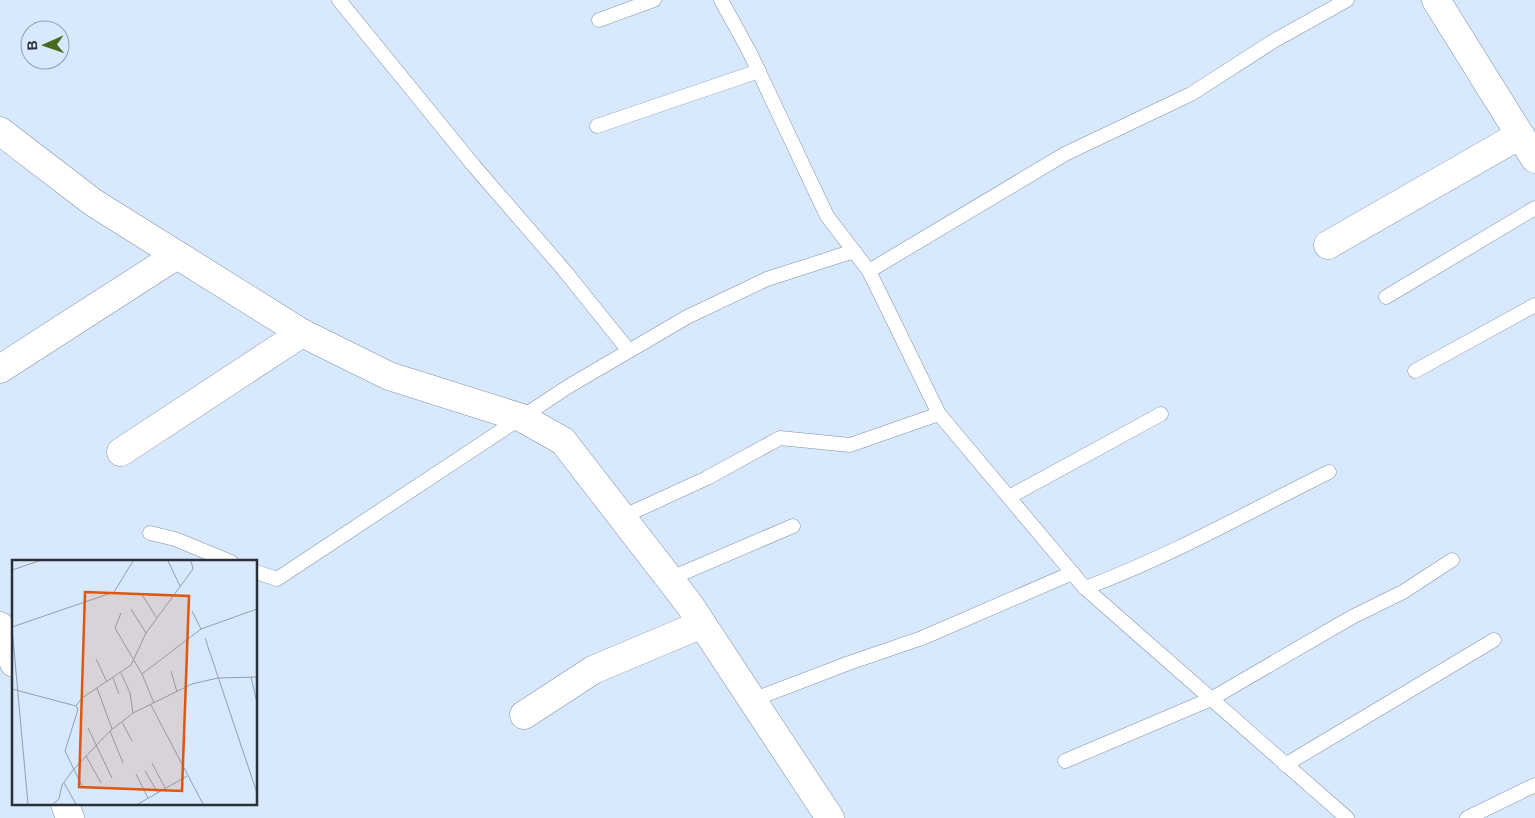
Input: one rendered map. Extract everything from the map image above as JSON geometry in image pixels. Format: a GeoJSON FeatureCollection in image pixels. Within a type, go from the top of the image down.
{"type":"FeatureCollection","features":[{"type":"Feature","properties":{"kind":"street"},"geometry":{"type":"LineString","coordinates":[[1436,0],[1535,159]]}},
{"type":"Feature","properties":{"kind":"street"},"geometry":{"type":"LineString","coordinates":[[0,131],[94,203],[302,333],[389,376],[522,418],[563,441],[702,624],[830,818]]}},
{"type":"Feature","properties":{"kind":"street"},"geometry":{"type":"LineString","coordinates":[[1328,245],[1520,135]]}},
{"type":"Feature","properties":{"kind":"street"},"geometry":{"type":"LineString","coordinates":[[0,369],[178,255]]}},
{"type":"Feature","properties":{"kind":"street"},"geometry":{"type":"LineString","coordinates":[[121,452],[302,333]]}},
{"type":"Feature","properties":{"kind":"street"},"geometry":{"type":"LineString","coordinates":[[524,714],[593,670],[702,624]]}},
{"type":"Feature","properties":{"kind":"street"},"geometry":{"type":"LineString","coordinates":[[0,626],[12,659]]}},
{"type":"Feature","properties":{"kind":"street"},"geometry":{"type":"LineString","coordinates":[[66,806],[70,818]]}},
{"type":"Feature","properties":{"kind":"lane"},"geometry":{"type":"LineString","coordinates":[[339,0],[474,166],[564,270],[629,351]]}},
{"type":"Feature","properties":{"kind":"lane"},"geometry":{"type":"LineString","coordinates":[[598,20],[654,0]]}},
{"type":"Feature","properties":{"kind":"lane"},"geometry":{"type":"LineString","coordinates":[[721,0],[759,71],[828,216],[869,271],[939,414],[1085,588],[1347,818]]}},
{"type":"Feature","properties":{"kind":"lane"},"geometry":{"type":"LineString","coordinates":[[869,271],[1065,154],[1190,94],[1272,42],[1347,0]]}},
{"type":"Feature","properties":{"kind":"lane"},"geometry":{"type":"LineString","coordinates":[[597,126],[759,71]]}},
{"type":"Feature","properties":{"kind":"lane"},"geometry":{"type":"LineString","coordinates":[[1386,297],[1535,208]]}},
{"type":"Feature","properties":{"kind":"lane"},"geometry":{"type":"LineString","coordinates":[[258,573],[277,579],[569,386],[687,317],[767,279],[854,252]]}},
{"type":"Feature","properties":{"kind":"lane"},"geometry":{"type":"LineString","coordinates":[[1415,372],[1535,305]]}},
{"type":"Feature","properties":{"kind":"lane"},"geometry":{"type":"LineString","coordinates":[[622,517],[707,478],[780,438],[850,445],[939,414]]}},
{"type":"Feature","properties":{"kind":"lane"},"geometry":{"type":"LineString","coordinates":[[1008,497],[1161,414]]}},
{"type":"Feature","properties":{"kind":"lane"},"geometry":{"type":"LineString","coordinates":[[1085,588],[1126,573],[1158,558],[1329,472]]}},
{"type":"Feature","properties":{"kind":"lane"},"geometry":{"type":"LineString","coordinates":[[669,579],[793,526]]}},
{"type":"Feature","properties":{"kind":"lane"},"geometry":{"type":"LineString","coordinates":[[150,534],[175,539],[226,560]]}},
{"type":"Feature","properties":{"kind":"lane"},"geometry":{"type":"LineString","coordinates":[[1065,761],[1211,699],[1352,617],[1403,592],[1452,560]]}},
{"type":"Feature","properties":{"kind":"lane"},"geometry":{"type":"LineString","coordinates":[[752,700],[849,663],[922,638],[1072,573]]}},
{"type":"Feature","properties":{"kind":"lane"},"geometry":{"type":"LineString","coordinates":[[1285,765],[1494,640]]}},
{"type":"Feature","properties":{"kind":"lane"},"geometry":{"type":"LineString","coordinates":[[1467,818],[1535,785]]}}]}
